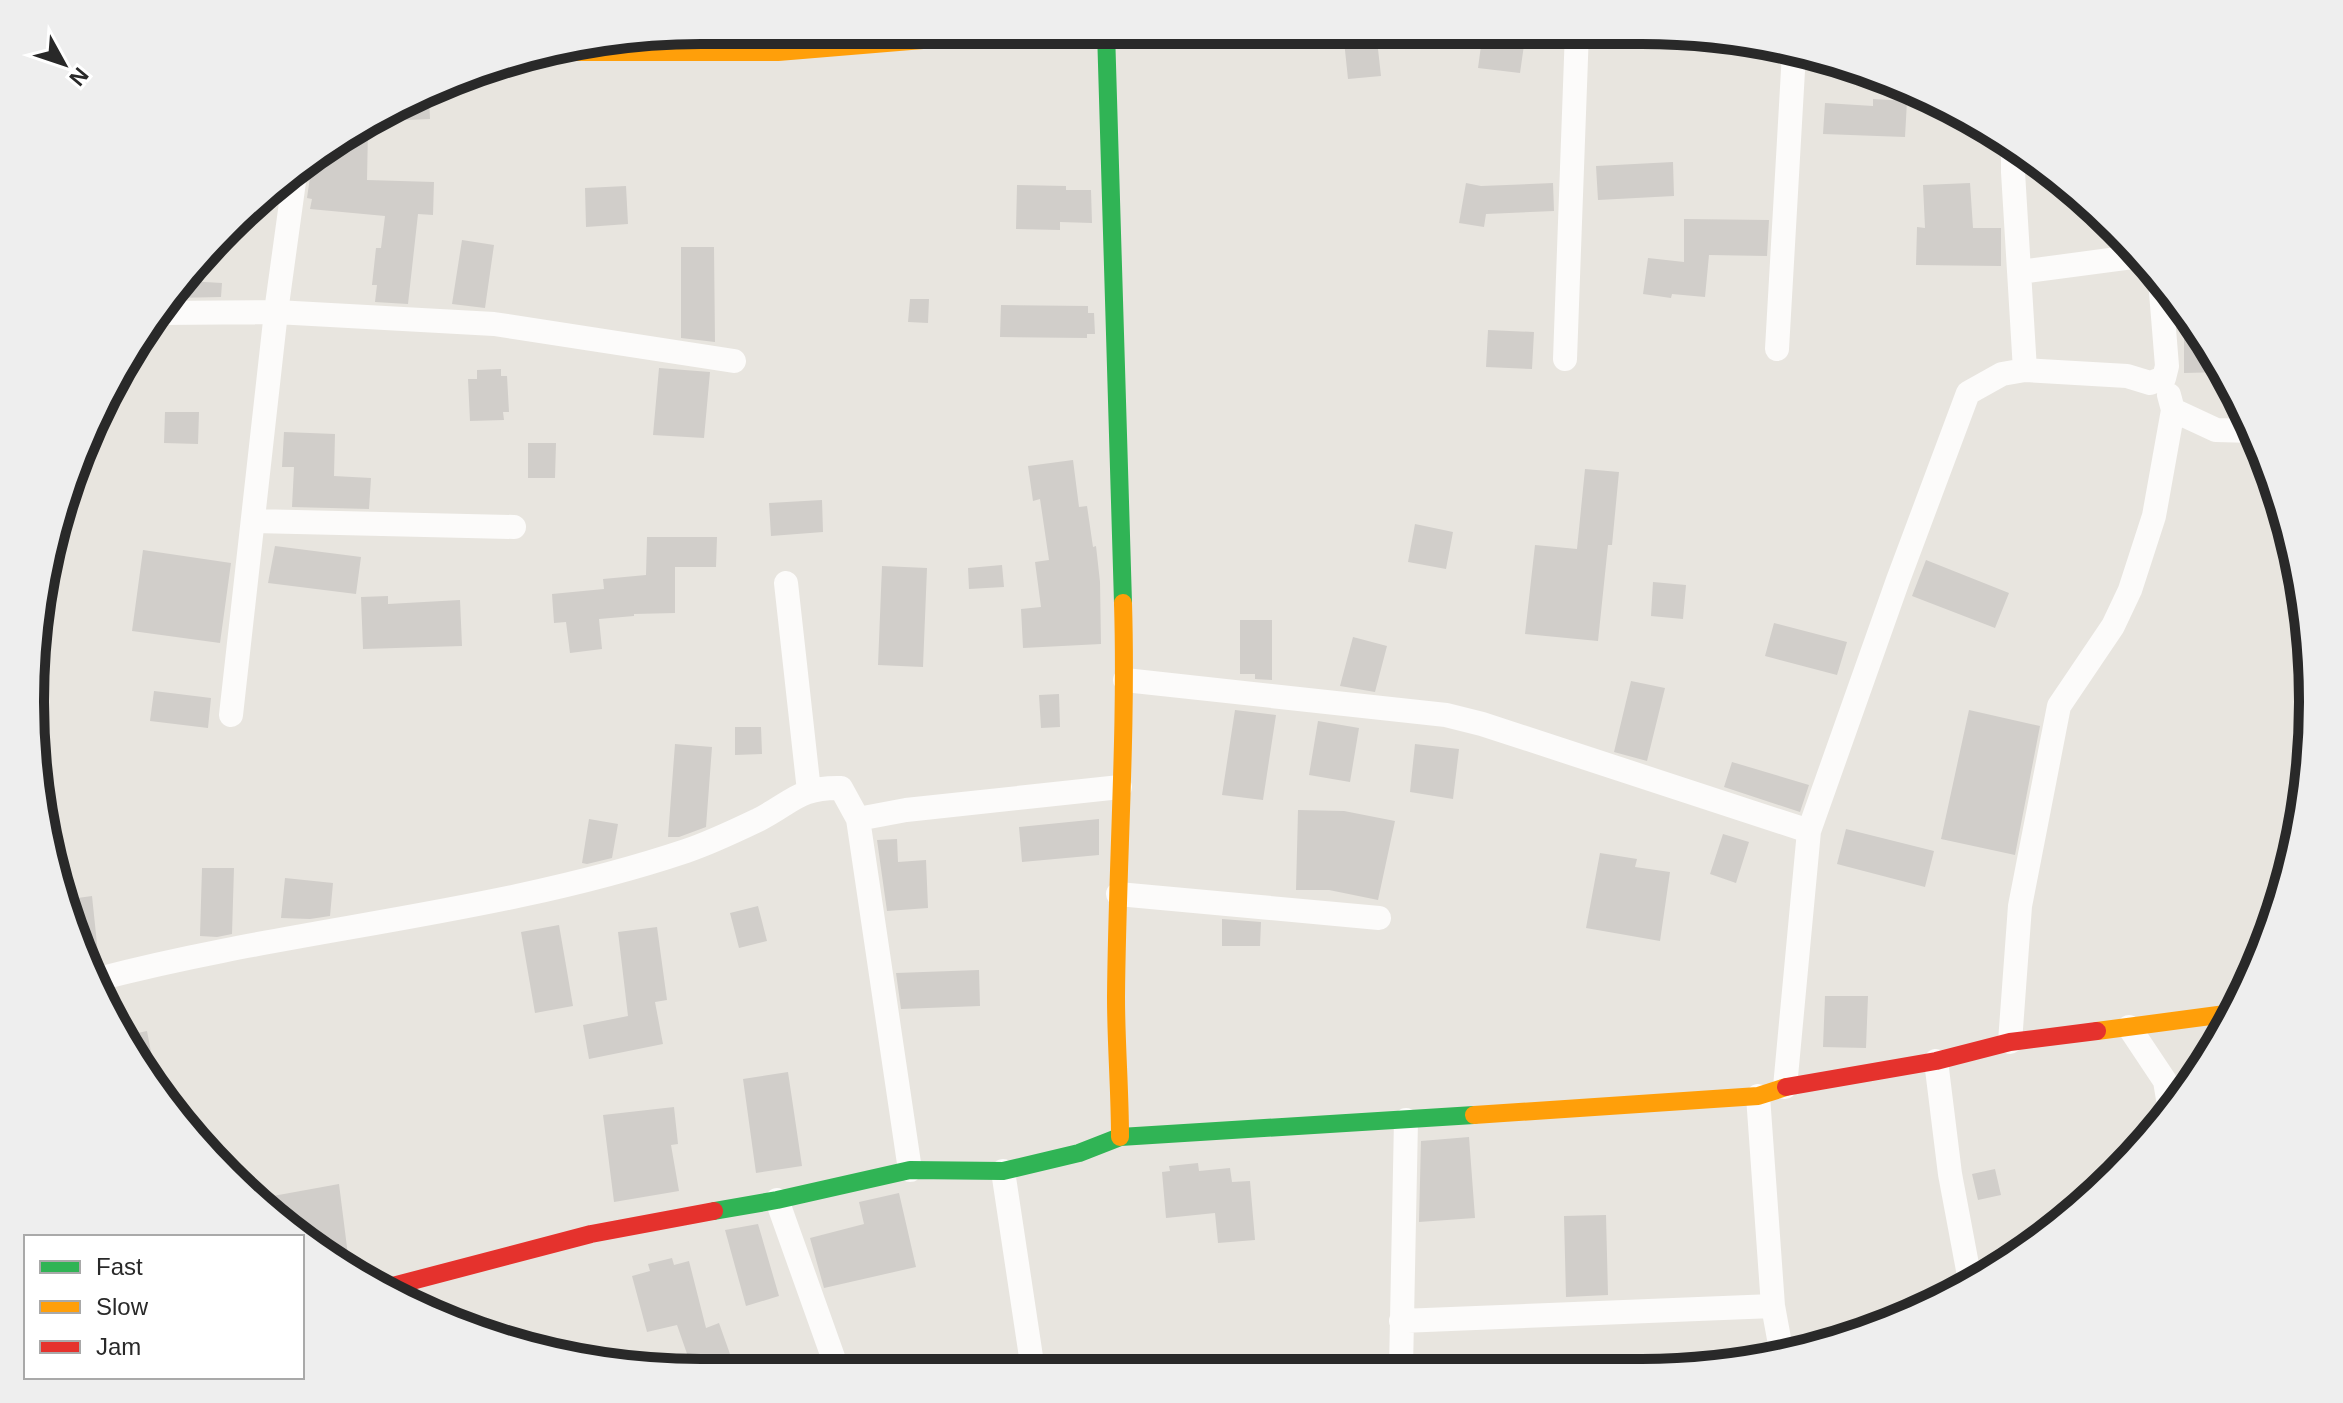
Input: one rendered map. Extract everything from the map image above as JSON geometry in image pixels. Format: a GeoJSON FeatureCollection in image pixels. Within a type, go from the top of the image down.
{"type":"FeatureCollection","features":[{"type":"Feature","properties":{"kind":"street"},"geometry":{"type":"LineString","coordinates":[[604,52],[778,52],[859,44]]}},
{"type":"Feature","properties":{"kind":"street"},"geometry":{"type":"LineString","coordinates":[[1106,44],[1125,680],[1116,1001],[1120,1137]]}},
{"type":"Feature","properties":{"kind":"street"},"geometry":{"type":"LineString","coordinates":[[1565,359],[1577,44]]}},
{"type":"Feature","properties":{"kind":"street"},"geometry":{"type":"LineString","coordinates":[[1777,349],[1793,62]]}},
{"type":"Feature","properties":{"kind":"street"},"geometry":{"type":"LineString","coordinates":[[2013,159],[2025,370]]}},
{"type":"Feature","properties":{"kind":"street"},"geometry":{"type":"LineString","coordinates":[[231,715],[276,312],[293,186]]}},
{"type":"Feature","properties":{"kind":"street"},"geometry":{"type":"LineString","coordinates":[[2020,272],[2126,258]]}},
{"type":"Feature","properties":{"kind":"street"},"geometry":{"type":"LineString","coordinates":[[2010,1042],[2020,906],[2059,706],[2113,626],[2130,590],[2154,516],[2173,410],[2164,378],[2167,366],[2162,299]]}},
{"type":"Feature","properties":{"kind":"street"},"geometry":{"type":"LineString","coordinates":[[172,313],[276,312],[494,324],[734,361]]}},
{"type":"Feature","properties":{"kind":"street"},"geometry":{"type":"LineString","coordinates":[[1785,1087],[1809,831],[1968,393],[2002,374],[2025,370],[2127,376],[2150,383],[2164,378]]}},
{"type":"Feature","properties":{"kind":"street"},"geometry":{"type":"LineString","coordinates":[[2173,410],[2216,430],[2240,431]]}},
{"type":"Feature","properties":{"kind":"street"},"geometry":{"type":"LineString","coordinates":[[253,521],[514,527]]}},
{"type":"Feature","properties":{"kind":"street"},"geometry":{"type":"LineString","coordinates":[[786,583],[809,791]]}},
{"type":"Feature","properties":{"kind":"street"},"geometry":{"type":"LineString","coordinates":[[1125,680],[1446,715],[1809,831]]}},
{"type":"Feature","properties":{"kind":"street"},"geometry":{"type":"LineString","coordinates":[[858,819],[906,810],[1120,787]]}},
{"type":"Feature","properties":{"kind":"street"},"geometry":{"type":"LineString","coordinates":[[105,977],[158,963],[492,903],[610,874],[689,851],[758,820],[809,791],[841,788],[858,819],[910,1170]]}},
{"type":"Feature","properties":{"kind":"street"},"geometry":{"type":"LineString","coordinates":[[1118,894],[1379,918]]}},
{"type":"Feature","properties":{"kind":"street"},"geometry":{"type":"LineString","coordinates":[[399,1284],[591,1234],[777,1200],[910,1170],[1003,1171],[1079,1153],[1120,1137],[1758,1096],[1785,1087],[1936,1061],[2010,1042],[2219,1015]]}},
{"type":"Feature","properties":{"kind":"street"},"geometry":{"type":"LineString","coordinates":[[2129,1027],[2165,1081],[2167,1096]]}},
{"type":"Feature","properties":{"kind":"street"},"geometry":{"type":"LineString","coordinates":[[1936,1061],[1950,1174],[1968,1272]]}},
{"type":"Feature","properties":{"kind":"street"},"geometry":{"type":"LineString","coordinates":[[1758,1096],[1773,1306],[1780,1344]]}},
{"type":"Feature","properties":{"kind":"street"},"geometry":{"type":"LineString","coordinates":[[1401,1359],[1406,1120]]}},
{"type":"Feature","properties":{"kind":"street"},"geometry":{"type":"LineString","coordinates":[[1003,1171],[1031,1359]]}},
{"type":"Feature","properties":{"kind":"street"},"geometry":{"type":"LineString","coordinates":[[777,1200],[834,1359]]}},
{"type":"Feature","properties":{"kind":"street"},"geometry":{"type":"LineString","coordinates":[[1401,1321],[1773,1306]]}},
{"type":"Feature","properties":{"kind":"building"},"geometry":{"type":"Polygon","coordinates":[[[1344,44],[1377,44],[1381,76],[1348,79],[1344,44]]]}},
{"type":"Feature","properties":{"kind":"building"},"geometry":{"type":"Polygon","coordinates":[[[1481,44],[1524,44],[1520,73],[1478,68],[1481,44]]]}},
{"type":"Feature","properties":{"kind":"building"},"geometry":{"type":"Polygon","coordinates":[[[1873,99],[1907,101],[1905,137],[1823,134],[1825,103],[1873,106],[1873,99]]]}},
{"type":"Feature","properties":{"kind":"building"},"geometry":{"type":"Polygon","coordinates":[[[429,104],[430,119],[395,120],[429,104]]]}},
{"type":"Feature","properties":{"kind":"building"},"geometry":{"type":"Polygon","coordinates":[[[368,135],[367,180],[434,182],[433,215],[418,214],[408,304],[375,302],[377,285],[372,285],[376,248],[381,248],[385,216],[310,209],[312,199],[307,198],[310,177],[313,177],[313,171],[368,135]]]}},
{"type":"Feature","properties":{"kind":"building"},"geometry":{"type":"Polygon","coordinates":[[[1673,162],[1674,196],[1598,200],[1596,166],[1673,162]]]}},
{"type":"Feature","properties":{"kind":"building"},"geometry":{"type":"Polygon","coordinates":[[[1466,183],[1481,186],[1553,183],[1554,211],[1486,214],[1484,227],[1459,223],[1466,183]]]}},
{"type":"Feature","properties":{"kind":"building"},"geometry":{"type":"Polygon","coordinates":[[[1970,183],[1973,228],[2001,228],[2001,266],[1916,265],[1917,227],[1925,228],[1923,185],[1970,183]]]}},
{"type":"Feature","properties":{"kind":"building"},"geometry":{"type":"Polygon","coordinates":[[[1017,185],[1091,190],[1092,223],[1060,222],[1060,230],[1016,229],[1017,185]]]}},
{"type":"Feature","properties":{"kind":"building"},"geometry":{"type":"Polygon","coordinates":[[[626,186],[628,224],[586,227],[585,188],[626,186]]]}},
{"type":"Feature","properties":{"kind":"building"},"geometry":{"type":"Polygon","coordinates":[[[1684,219],[1769,220],[1767,256],[1709,255],[1705,297],[1672,294],[1671,298],[1643,294],[1648,258],[1684,262],[1684,219]]]}},
{"type":"Feature","properties":{"kind":"building"},"geometry":{"type":"Polygon","coordinates":[[[462,240],[494,245],[485,308],[452,304],[462,240]]]}},
{"type":"Feature","properties":{"kind":"building"},"geometry":{"type":"Polygon","coordinates":[[[681,247],[714,247],[715,342],[681,338],[681,247]]]}},
{"type":"Feature","properties":{"kind":"building"},"geometry":{"type":"Polygon","coordinates":[[[196,282],[222,283],[221,297],[183,298],[196,282]]]}},
{"type":"Feature","properties":{"kind":"building"},"geometry":{"type":"Polygon","coordinates":[[[910,299],[929,299],[928,323],[908,322],[910,299]]]}},
{"type":"Feature","properties":{"kind":"building"},"geometry":{"type":"Polygon","coordinates":[[[1001,305],[1088,306],[1088,313],[1094,313],[1095,334],[1087,334],[1087,338],[1000,337],[1001,305]]]}},
{"type":"Feature","properties":{"kind":"building"},"geometry":{"type":"Polygon","coordinates":[[[1488,330],[1534,332],[1532,369],[1486,367],[1488,330]]]}},
{"type":"Feature","properties":{"kind":"building"},"geometry":{"type":"Polygon","coordinates":[[[2184,335],[2188,336],[2211,372],[2184,373],[2184,335]]]}},
{"type":"Feature","properties":{"kind":"building"},"geometry":{"type":"Polygon","coordinates":[[[659,368],[710,372],[704,438],[653,435],[659,368]]]}},
{"type":"Feature","properties":{"kind":"building"},"geometry":{"type":"Polygon","coordinates":[[[501,369],[501,376],[507,376],[509,412],[503,412],[504,420],[470,421],[468,379],[477,379],[477,370],[501,369]]]}},
{"type":"Feature","properties":{"kind":"building"},"geometry":{"type":"Polygon","coordinates":[[[165,412],[199,412],[198,444],[164,443],[165,412]]]}},
{"type":"Feature","properties":{"kind":"building"},"geometry":{"type":"Polygon","coordinates":[[[284,432],[335,434],[334,476],[371,478],[369,509],[292,507],[294,467],[282,467],[284,432]]]}},
{"type":"Feature","properties":{"kind":"building"},"geometry":{"type":"Polygon","coordinates":[[[528,443],[556,443],[555,478],[528,478],[528,443]]]}},
{"type":"Feature","properties":{"kind":"building"},"geometry":{"type":"Polygon","coordinates":[[[1073,460],[1079,507],[1087,506],[1093,547],[1096,546],[1101,644],[1023,648],[1021,609],[1041,607],[1035,562],[1049,560],[1040,499],[1033,501],[1028,466],[1073,460]]]}},
{"type":"Feature","properties":{"kind":"building"},"geometry":{"type":"Polygon","coordinates":[[[1585,469],[1619,472],[1598,641],[1525,634],[1535,545],[1577,549],[1585,469]]]}},
{"type":"Feature","properties":{"kind":"building"},"geometry":{"type":"Polygon","coordinates":[[[822,500],[823,532],[771,536],[769,503],[822,500]]]}},
{"type":"Feature","properties":{"kind":"building"},"geometry":{"type":"Polygon","coordinates":[[[1415,524],[1453,532],[1446,569],[1408,562],[1415,524]]]}},
{"type":"Feature","properties":{"kind":"building"},"geometry":{"type":"Polygon","coordinates":[[[647,537],[717,537],[716,567],[675,567],[675,613],[599,619],[602,649],[570,653],[566,622],[554,623],[552,594],[604,589],[603,579],[646,575],[647,537]]]}},
{"type":"Feature","properties":{"kind":"building"},"geometry":{"type":"Polygon","coordinates":[[[275,546],[361,557],[356,594],[268,583],[275,546]]]}},
{"type":"Feature","properties":{"kind":"building"},"geometry":{"type":"Polygon","coordinates":[[[143,550],[231,563],[220,643],[132,631],[143,550]]]}},
{"type":"Feature","properties":{"kind":"building"},"geometry":{"type":"Polygon","coordinates":[[[1926,560],[2009,593],[1995,628],[1912,596],[1926,560]]]}},
{"type":"Feature","properties":{"kind":"building"},"geometry":{"type":"Polygon","coordinates":[[[1002,565],[1004,587],[969,589],[968,568],[1002,565]]]}},
{"type":"Feature","properties":{"kind":"building"},"geometry":{"type":"Polygon","coordinates":[[[882,566],[927,568],[923,667],[878,665],[882,566]]]}},
{"type":"Feature","properties":{"kind":"building"},"geometry":{"type":"Polygon","coordinates":[[[1653,582],[1686,585],[1683,619],[1651,616],[1653,582]]]}},
{"type":"Feature","properties":{"kind":"building"},"geometry":{"type":"Polygon","coordinates":[[[388,596],[388,604],[460,600],[462,646],[363,649],[361,597],[388,596]]]}},
{"type":"Feature","properties":{"kind":"building"},"geometry":{"type":"Polygon","coordinates":[[[1240,620],[1272,620],[1272,680],[1255,679],[1255,674],[1240,674],[1240,620]]]}},
{"type":"Feature","properties":{"kind":"building"},"geometry":{"type":"Polygon","coordinates":[[[1774,623],[1847,642],[1837,675],[1765,656],[1774,623]]]}},
{"type":"Feature","properties":{"kind":"building"},"geometry":{"type":"Polygon","coordinates":[[[1353,637],[1387,646],[1375,692],[1340,686],[1353,637]]]}},
{"type":"Feature","properties":{"kind":"building"},"geometry":{"type":"Polygon","coordinates":[[[1631,681],[1665,688],[1647,761],[1614,752],[1631,681]]]}},
{"type":"Feature","properties":{"kind":"building"},"geometry":{"type":"Polygon","coordinates":[[[154,691],[211,698],[208,728],[150,721],[154,691]]]}},
{"type":"Feature","properties":{"kind":"building"},"geometry":{"type":"Polygon","coordinates":[[[1059,694],[1060,727],[1041,728],[1039,695],[1059,694]]]}},
{"type":"Feature","properties":{"kind":"building"},"geometry":{"type":"Polygon","coordinates":[[[1235,710],[1276,715],[1263,800],[1222,795],[1235,710]]]}},
{"type":"Feature","properties":{"kind":"building"},"geometry":{"type":"Polygon","coordinates":[[[1969,710],[2040,726],[2015,855],[1941,839],[1969,710]]]}},
{"type":"Feature","properties":{"kind":"building"},"geometry":{"type":"Polygon","coordinates":[[[1318,721],[1359,728],[1350,782],[1309,775],[1318,721]]]}},
{"type":"Feature","properties":{"kind":"building"},"geometry":{"type":"Polygon","coordinates":[[[735,727],[761,727],[762,754],[735,755],[735,727]]]}},
{"type":"Feature","properties":{"kind":"building"},"geometry":{"type":"Polygon","coordinates":[[[675,744],[712,747],[706,827],[679,837],[668,837],[675,744]]]}},
{"type":"Feature","properties":{"kind":"building"},"geometry":{"type":"Polygon","coordinates":[[[1415,744],[1459,749],[1453,799],[1410,792],[1415,744]]]}},
{"type":"Feature","properties":{"kind":"building"},"geometry":{"type":"Polygon","coordinates":[[[1732,762],[1809,785],[1800,812],[1724,787],[1732,762]]]}},
{"type":"Feature","properties":{"kind":"building"},"geometry":{"type":"Polygon","coordinates":[[[1298,810],[1344,811],[1395,821],[1378,900],[1329,890],[1296,890],[1298,810]]]}},
{"type":"Feature","properties":{"kind":"building"},"geometry":{"type":"Polygon","coordinates":[[[589,819],[618,824],[612,858],[582,863],[589,819]]]}},
{"type":"Feature","properties":{"kind":"building"},"geometry":{"type":"Polygon","coordinates":[[[1099,819],[1099,855],[1022,862],[1019,827],[1099,819]]]}},
{"type":"Feature","properties":{"kind":"building"},"geometry":{"type":"Polygon","coordinates":[[[1846,829],[1934,851],[1925,887],[1837,864],[1846,829]]]}},
{"type":"Feature","properties":{"kind":"building"},"geometry":{"type":"Polygon","coordinates":[[[1723,834],[1749,842],[1736,883],[1710,874],[1723,834]]]}},
{"type":"Feature","properties":{"kind":"building"},"geometry":{"type":"Polygon","coordinates":[[[897,839],[898,862],[926,860],[928,908],[887,911],[877,840],[897,839]]]}},
{"type":"Feature","properties":{"kind":"building"},"geometry":{"type":"Polygon","coordinates":[[[1600,853],[1637,859],[1635,867],[1670,872],[1660,941],[1586,928],[1600,853]]]}},
{"type":"Feature","properties":{"kind":"building"},"geometry":{"type":"Polygon","coordinates":[[[202,868],[234,868],[232,934],[200,936],[202,868]]]}},
{"type":"Feature","properties":{"kind":"building"},"geometry":{"type":"Polygon","coordinates":[[[285,878],[333,883],[330,916],[281,918],[285,878]]]}},
{"type":"Feature","properties":{"kind":"building"},"geometry":{"type":"Polygon","coordinates":[[[92,896],[99,963],[94,953],[74,898],[92,896]]]}},
{"type":"Feature","properties":{"kind":"building"},"geometry":{"type":"Polygon","coordinates":[[[758,906],[767,941],[739,948],[730,913],[758,906]]]}},
{"type":"Feature","properties":{"kind":"building"},"geometry":{"type":"Polygon","coordinates":[[[1222,919],[1261,922],[1260,946],[1222,946],[1222,919]]]}},
{"type":"Feature","properties":{"kind":"building"},"geometry":{"type":"Polygon","coordinates":[[[559,925],[573,1006],[535,1013],[521,932],[559,925]]]}},
{"type":"Feature","properties":{"kind":"building"},"geometry":{"type":"Polygon","coordinates":[[[657,927],[667,1000],[655,1002],[663,1044],[589,1059],[583,1025],[628,1016],[618,932],[657,927]]]}},
{"type":"Feature","properties":{"kind":"building"},"geometry":{"type":"Polygon","coordinates":[[[979,970],[980,1006],[901,1009],[896,973],[979,970]]]}},
{"type":"Feature","properties":{"kind":"building"},"geometry":{"type":"Polygon","coordinates":[[[1825,996],[1868,996],[1866,1048],[1823,1047],[1825,996]]]}},
{"type":"Feature","properties":{"kind":"building"},"geometry":{"type":"Polygon","coordinates":[[[147,1031],[153,1064],[134,1034],[147,1031]]]}},
{"type":"Feature","properties":{"kind":"building"},"geometry":{"type":"Polygon","coordinates":[[[788,1072],[802,1166],[756,1173],[743,1079],[788,1072]]]}},
{"type":"Feature","properties":{"kind":"building"},"geometry":{"type":"Polygon","coordinates":[[[674,1107],[678,1144],[671,1145],[679,1191],[614,1202],[603,1115],[674,1107]]]}},
{"type":"Feature","properties":{"kind":"building"},"geometry":{"type":"Polygon","coordinates":[[[1469,1137],[1475,1218],[1419,1222],[1421,1141],[1469,1137]]]}},
{"type":"Feature","properties":{"kind":"building"},"geometry":{"type":"Polygon","coordinates":[[[1198,1163],[1199,1171],[1230,1168],[1232,1182],[1250,1181],[1255,1240],[1218,1243],[1215,1213],[1166,1218],[1162,1172],[1170,1171],[1169,1166],[1198,1163]]]}},
{"type":"Feature","properties":{"kind":"building"},"geometry":{"type":"Polygon","coordinates":[[[1995,1169],[2001,1195],[1978,1200],[1972,1174],[1995,1169]]]}},
{"type":"Feature","properties":{"kind":"building"},"geometry":{"type":"Polygon","coordinates":[[[339,1184],[348,1255],[301,1223],[269,1197],[339,1184]]]}},
{"type":"Feature","properties":{"kind":"building"},"geometry":{"type":"Polygon","coordinates":[[[899,1193],[916,1267],[824,1288],[810,1238],[864,1224],[859,1202],[899,1193]]]}},
{"type":"Feature","properties":{"kind":"building"},"geometry":{"type":"Polygon","coordinates":[[[1606,1215],[1608,1295],[1566,1297],[1564,1216],[1606,1215]]]}},
{"type":"Feature","properties":{"kind":"building"},"geometry":{"type":"Polygon","coordinates":[[[758,1224],[779,1296],[746,1306],[725,1230],[758,1224]]]}},
{"type":"Feature","properties":{"kind":"building"},"geometry":{"type":"Polygon","coordinates":[[[672,1258],[674,1265],[689,1261],[706,1328],[719,1323],[732,1359],[689,1359],[677,1325],[647,1332],[632,1276],[650,1271],[648,1264],[672,1258]]]}},
{"type":"Feature","properties":{"kind":"traffic: fast"},"geometry":{"type":"LineString","coordinates":[[1106,44],[1123,603]]}},
{"type":"Feature","properties":{"kind":"traffic: fast"},"geometry":{"type":"LineString","coordinates":[[714,1211],[910,1170],[1003,1171],[1079,1153],[1120,1137],[1474,1115]]}},
{"type":"Feature","properties":{"kind":"traffic: slow"},"geometry":{"type":"LineString","coordinates":[[604,52],[778,52],[874,44]]}},
{"type":"Feature","properties":{"kind":"traffic: slow"},"geometry":{"type":"LineString","coordinates":[[1120,1137],[1116,997],[1124,701],[1123,603]]}},
{"type":"Feature","properties":{"kind":"traffic: slow"},"geometry":{"type":"LineString","coordinates":[[2097,1031],[2219,1015]]}},
{"type":"Feature","properties":{"kind":"traffic: slow"},"geometry":{"type":"LineString","coordinates":[[1474,1115],[1758,1096],[1786,1087]]}},
{"type":"Feature","properties":{"kind":"traffic: jam"},"geometry":{"type":"LineString","coordinates":[[1786,1087],[1936,1061],[2010,1042],[2097,1031]]}},
{"type":"Feature","properties":{"kind":"traffic: jam"},"geometry":{"type":"LineString","coordinates":[[399,1284],[591,1234],[714,1211]]}}]}
